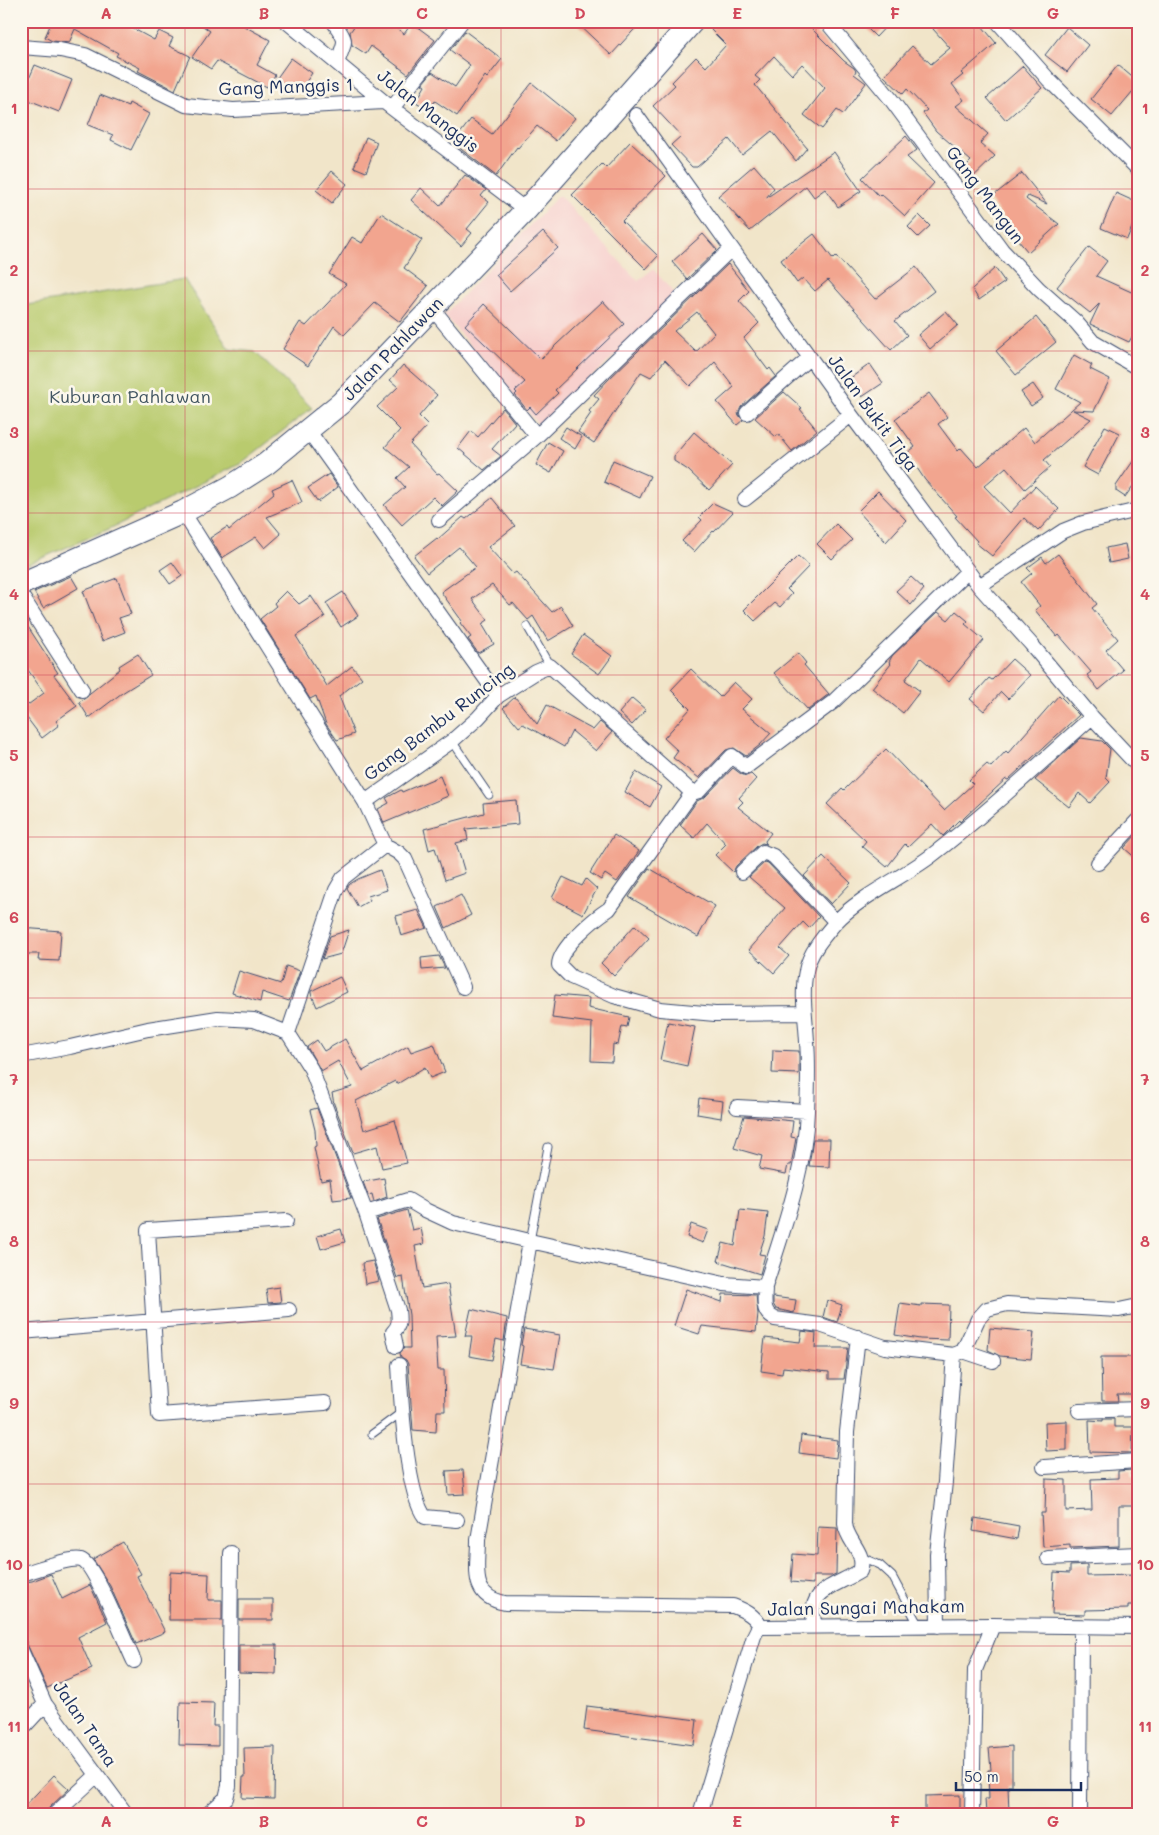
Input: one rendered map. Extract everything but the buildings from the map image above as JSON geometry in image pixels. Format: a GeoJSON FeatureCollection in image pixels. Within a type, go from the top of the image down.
{"type":"FeatureCollection","features":[{"type":"Feature","properties":{"kind":"main road","name":"Jalan Pahlawan"},"geometry":{"type":"LineString","coordinates":[[21,584],[183,512],[230,487],[266,464],[341,403],[526,210],[631,108],[693,21]]}},
{"type":"Feature","properties":{"kind":"street","name":"Jalan Manggis"},"geometry":{"type":"LineString","coordinates":[[286,21],[388,105],[526,210]]}},
{"type":"Feature","properties":{"kind":"street"},"geometry":{"type":"LineString","coordinates":[[333,21],[343,35],[344,43],[337,64]]}},
{"type":"Feature","properties":{"kind":"street"},"geometry":{"type":"LineString","coordinates":[[388,105],[462,21]]}},
{"type":"Feature","properties":{"kind":"street","name":"Gang Mangun"},"geometry":{"type":"LineString","coordinates":[[826,21],[890,98],[1002,250],[1039,289],[1076,322],[1093,342],[1138,368]]}},
{"type":"Feature","properties":{"kind":"street"},"geometry":{"type":"LineString","coordinates":[[997,21],[1049,80],[1138,169]]}},
{"type":"Feature","properties":{"kind":"street","name":"Gang Manggis 1"},"geometry":{"type":"LineString","coordinates":[[21,47],[60,50],[85,55],[186,105],[233,110],[388,105]]}},
{"type":"Feature","properties":{"kind":"street","name":"Jalan Bukit Tiga"},"geometry":{"type":"LineString","coordinates":[[631,108],[731,249],[804,362],[851,415],[967,572],[1092,717],[1138,766]]}},
{"type":"Feature","properties":{"kind":"street"},"geometry":{"type":"LineString","coordinates":[[439,520],[537,436],[731,249]]}},
{"type":"Feature","properties":{"kind":"street"},"geometry":{"type":"LineString","coordinates":[[432,308],[537,436]]}},
{"type":"Feature","properties":{"kind":"street"},"geometry":{"type":"LineString","coordinates":[[747,412],[804,362]]}},
{"type":"Feature","properties":{"kind":"street"},"geometry":{"type":"LineString","coordinates":[[745,499],[851,415]]}},
{"type":"Feature","properties":{"kind":"street"},"geometry":{"type":"LineString","coordinates":[[308,430],[498,696]]}},
{"type":"Feature","properties":{"kind":"street"},"geometry":{"type":"LineString","coordinates":[[979,586],[1063,531],[1083,523],[1138,510]]}},
{"type":"Feature","properties":{"kind":"street"},"geometry":{"type":"LineString","coordinates":[[183,512],[365,802],[385,845],[405,859],[463,987]]}},
{"type":"Feature","properties":{"kind":"street"},"geometry":{"type":"LineString","coordinates":[[804,1013],[715,1014],[660,1009],[614,996],[571,977],[559,964],[562,953],[594,919],[609,909],[692,793],[699,791],[732,756],[746,767],[833,702],[967,572]]}},
{"type":"Feature","properties":{"kind":"street"},"geometry":{"type":"LineString","coordinates":[[21,595],[82,690]]}},
{"type":"Feature","properties":{"kind":"street"},"geometry":{"type":"LineString","coordinates":[[550,666],[692,793]]}},
{"type":"Feature","properties":{"kind":"street","name":"Gang Bambu Runcing"},"geometry":{"type":"LineString","coordinates":[[365,802],[452,741],[478,718],[498,696],[536,672],[550,666]]}},
{"type":"Feature","properties":{"kind":"street"},"geometry":{"type":"LineString","coordinates":[[993,1362],[958,1353],[885,1347],[820,1325],[786,1322],[769,1316],[765,1311],[765,1287],[792,1199],[803,1150],[807,1112],[807,1042],[804,1013],[806,971],[814,951],[836,922],[861,902],[930,856],[994,804],[1092,717]]}},
{"type":"Feature","properties":{"kind":"street"},"geometry":{"type":"LineString","coordinates":[[1098,863],[1138,820]]}},
{"type":"Feature","properties":{"kind":"street"},"geometry":{"type":"LineString","coordinates":[[288,1033],[336,890],[343,878],[385,845]]}},
{"type":"Feature","properties":{"kind":"street"},"geometry":{"type":"LineString","coordinates":[[742,872],[763,852],[768,853],[836,922]]}},
{"type":"Feature","properties":{"kind":"street"},"geometry":{"type":"LineString","coordinates":[[21,1056],[70,1047],[148,1028],[218,1018],[254,1020],[288,1033],[311,1069],[366,1213],[398,1310],[398,1328],[393,1332],[396,1346]]}},
{"type":"Feature","properties":{"kind":"street"},"geometry":{"type":"LineString","coordinates":[[737,1107],[807,1112]]}},
{"type":"Feature","properties":{"kind":"street"},"geometry":{"type":"LineString","coordinates":[[366,1213],[408,1200],[453,1223],[724,1284],[765,1287]]}},
{"type":"Feature","properties":{"kind":"street"},"geometry":{"type":"LineString","coordinates":[[286,1221],[148,1230],[159,1415],[325,1403]]}},
{"type":"Feature","properties":{"kind":"street"},"geometry":{"type":"LineString","coordinates":[[530,1241],[478,1540],[478,1579],[482,1593],[494,1601],[505,1603],[733,1606],[747,1612],[757,1620],[761,1627]]}},
{"type":"Feature","properties":{"kind":"street"},"geometry":{"type":"LineString","coordinates":[[938,1626],[937,1554],[958,1353],[978,1319],[987,1309],[1007,1304],[1119,1310],[1138,1306]]}},
{"type":"Feature","properties":{"kind":"street"},"geometry":{"type":"LineString","coordinates":[[21,1332],[289,1310]]}},
{"type":"Feature","properties":{"kind":"street"},"geometry":{"type":"LineString","coordinates":[[815,1626],[812,1614],[813,1605],[818,1595],[860,1571],[862,1565],[861,1557],[846,1533],[845,1524],[847,1432],[858,1337]]}},
{"type":"Feature","properties":{"kind":"street"},"geometry":{"type":"LineString","coordinates":[[399,1365],[402,1412],[415,1497],[425,1517],[457,1520]]}},
{"type":"Feature","properties":{"kind":"street"},"geometry":{"type":"LineString","coordinates":[[1079,1411],[1138,1409]]}},
{"type":"Feature","properties":{"kind":"street"},"geometry":{"type":"LineString","coordinates":[[1044,1467],[1138,1461]]}},
{"type":"Feature","properties":{"kind":"street"},"geometry":{"type":"LineString","coordinates":[[208,1814],[226,1798],[229,1786],[231,1553]]}},
{"type":"Feature","properties":{"kind":"street"},"geometry":{"type":"LineString","coordinates":[[1048,1558],[1138,1554]]}},
{"type":"Feature","properties":{"kind":"street"},"geometry":{"type":"LineString","coordinates":[[21,1574],[67,1561],[84,1561],[95,1577],[134,1661]]}},
{"type":"Feature","properties":{"kind":"street"},"geometry":{"type":"LineString","coordinates":[[972,1814],[974,1676],[993,1625]]}},
{"type":"Feature","properties":{"kind":"street","name":"Jalan Sungai Mahakam"},"geometry":{"type":"LineString","coordinates":[[700,1814],[754,1636],[761,1627],[993,1625],[1138,1627]]}},
{"type":"Feature","properties":{"kind":"street"},"geometry":{"type":"LineString","coordinates":[[1080,1814],[1081,1627]]}},
{"type":"Feature","properties":{"kind":"street","name":"Jalan Tama"},"geometry":{"type":"LineString","coordinates":[[21,1650],[45,1704],[96,1776],[126,1814]]}},
{"type":"Feature","properties":{"kind":"street"},"geometry":{"type":"LineString","coordinates":[[21,1730],[45,1704]]}},
{"type":"Feature","properties":{"kind":"street"},"geometry":{"type":"LineString","coordinates":[[55,1814],[96,1776]]}},
{"type":"Feature","properties":{"kind":"lane"},"geometry":{"type":"LineString","coordinates":[[527,626],[550,666]]}},
{"type":"Feature","properties":{"kind":"lane"},"geometry":{"type":"LineString","coordinates":[[452,741],[489,795]]}},
{"type":"Feature","properties":{"kind":"lane"},"geometry":{"type":"LineString","coordinates":[[530,1241],[548,1147]]}},
{"type":"Feature","properties":{"kind":"lane"},"geometry":{"type":"LineString","coordinates":[[372,1434],[402,1412]]}},
{"type":"Feature","properties":{"kind":"lane"},"geometry":{"type":"LineString","coordinates":[[861,1557],[880,1565],[892,1576],[919,1626]]}},
{"type":"Feature","properties":{"kind":"shaded area"},"geometry":{"type":"Polygon","coordinates":[[[559,195],[638,281],[653,269],[678,298],[539,425],[444,315],[559,195]]]}},
{"type":"Feature","properties":{"kind":"green space","name":"Kuburan Pahlawan"},"geometry":{"type":"Polygon","coordinates":[[[184,279],[229,349],[255,352],[312,408],[240,464],[109,529],[21,567],[21,306],[184,279]]]}}]}
